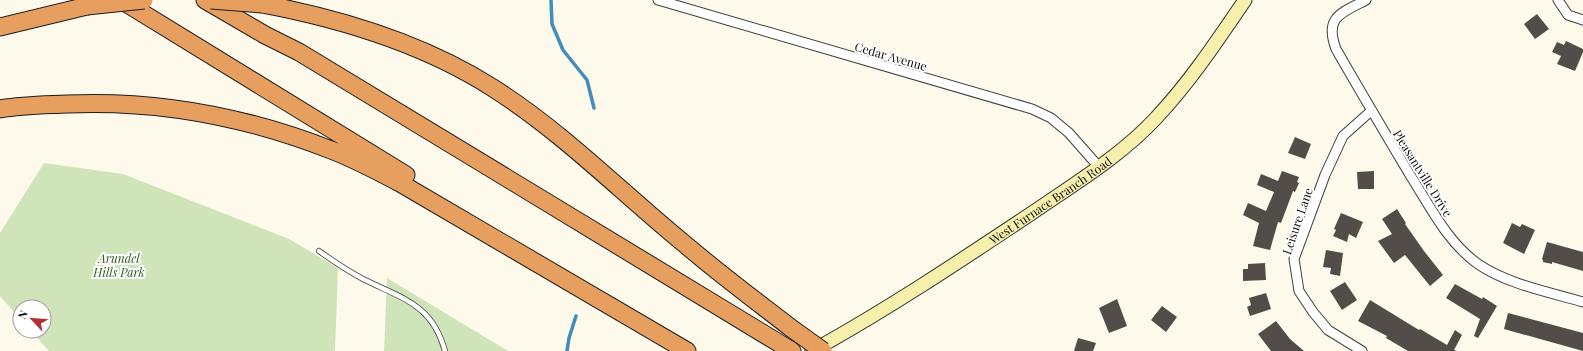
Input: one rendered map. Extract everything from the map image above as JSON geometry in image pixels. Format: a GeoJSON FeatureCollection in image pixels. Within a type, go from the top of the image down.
{"type":"FeatureCollection","features":[{"type":"Feature","properties":{"kind":"highway"},"geometry":{"type":"LineString","coordinates":[[121,0],[406,174],[568,281]]}},
{"type":"Feature","properties":{"kind":"highway"},"geometry":{"type":"LineString","coordinates":[[0,27],[87,6],[144,0]]}},
{"type":"Feature","properties":{"kind":"highway"},"geometry":{"type":"LineString","coordinates":[[205,0],[265,35],[299,52],[792,351]]}},
{"type":"Feature","properties":{"kind":"highway"},"geometry":{"type":"LineString","coordinates":[[211,0],[262,4],[307,13],[367,31],[437,58],[492,87],[537,118],[686,246],[824,351]]}},
{"type":"Feature","properties":{"kind":"highway"},"geometry":{"type":"LineString","coordinates":[[226,0],[299,52]]}},
{"type":"Feature","properties":{"kind":"highway"},"geometry":{"type":"LineString","coordinates":[[0,110],[54,104],[135,104],[189,110],[233,119],[283,132],[332,150],[400,183],[687,351]]}},
{"type":"Feature","properties":{"kind":"main road","name":"West Furnace Branch Road"},"geometry":{"type":"LineString","coordinates":[[811,351],[851,329],[945,271],[1099,167],[1130,143],[1156,119],[1199,66],[1245,0]]}},
{"type":"Feature","properties":{"kind":"street","name":"Cedar Avenue"},"geometry":{"type":"LineString","coordinates":[[658,0],[1032,109],[1051,118],[1069,134],[1099,167]]}},
{"type":"Feature","properties":{"kind":"street","name":"Pleasantville Drive"},"geometry":{"type":"LineString","coordinates":[[1366,0],[1338,16],[1332,26],[1332,38],[1336,49],[1371,111],[1440,224],[1460,249],[1478,264],[1500,276],[1583,302]]}},
{"type":"Feature","properties":{"kind":"street"},"geometry":{"type":"LineString","coordinates":[[1558,0],[1568,14],[1583,20]]}},
{"type":"Feature","properties":{"kind":"street","name":"Leisure Lane"},"geometry":{"type":"LineString","coordinates":[[1362,351],[1328,330],[1313,312],[1299,291],[1294,259],[1325,176],[1343,136],[1371,111]]}},
{"type":"Feature","properties":{"kind":"lane"},"geometry":{"type":"LineString","coordinates":[[318,252],[363,279],[404,298],[420,308],[441,336],[445,351]]}},
{"type":"Feature","properties":{"kind":"green space","name":"Arundel Hills Park"},"geometry":{"type":"Polygon","coordinates":[[[44,163],[123,174],[289,239],[338,268],[335,351],[49,351],[38,339],[52,339],[52,299],[12,299],[12,310],[0,296],[0,233],[44,163]]]}},
{"type":"Feature","properties":{"kind":"green space"},"geometry":{"type":"Polygon","coordinates":[[[387,278],[508,351],[384,351],[387,278]]]}},
{"type":"Feature","properties":{"kind":"building"},"geometry":{"type":"Polygon","coordinates":[[[1537,14],[1549,29],[1535,39],[1524,24],[1537,14]]]}},
{"type":"Feature","properties":{"kind":"building"},"geometry":{"type":"Polygon","coordinates":[[[1566,41],[1583,49],[1575,71],[1557,64],[1561,56],[1552,52],[1557,42],[1564,45],[1566,41]]]}},
{"type":"Feature","properties":{"kind":"building"},"geometry":{"type":"Polygon","coordinates":[[[1295,137],[1311,144],[1305,159],[1288,153],[1295,137]]]}},
{"type":"Feature","properties":{"kind":"building"},"geometry":{"type":"Polygon","coordinates":[[[1282,171],[1299,177],[1297,182],[1299,183],[1295,192],[1293,191],[1281,223],[1278,222],[1270,250],[1253,246],[1259,223],[1243,215],[1248,203],[1266,211],[1274,192],[1257,185],[1261,174],[1278,181],[1282,171]]]}},
{"type":"Feature","properties":{"kind":"building"},"geometry":{"type":"Polygon","coordinates":[[[1374,171],[1374,189],[1358,189],[1357,172],[1374,171]]]}},
{"type":"Feature","properties":{"kind":"building"},"geometry":{"type":"Polygon","coordinates":[[[1397,209],[1406,223],[1405,224],[1443,275],[1430,286],[1405,255],[1394,263],[1378,241],[1392,234],[1382,219],[1397,209]]]}},
{"type":"Feature","properties":{"kind":"building"},"geometry":{"type":"Polygon","coordinates":[[[1341,213],[1363,222],[1356,238],[1349,234],[1347,242],[1333,236],[1336,230],[1334,229],[1341,213]]]}},
{"type":"Feature","properties":{"kind":"building"},"geometry":{"type":"Polygon","coordinates":[[[1512,223],[1520,227],[1522,224],[1535,230],[1524,254],[1503,243],[1512,223]]]}},
{"type":"Feature","properties":{"kind":"building"},"geometry":{"type":"Polygon","coordinates":[[[1547,242],[1583,252],[1583,271],[1552,262],[1552,264],[1543,262],[1542,259],[1547,242]]]}},
{"type":"Feature","properties":{"kind":"building"},"geometry":{"type":"Polygon","coordinates":[[[1326,250],[1343,253],[1340,276],[1330,274],[1331,268],[1323,267],[1326,250]]]}},
{"type":"Feature","properties":{"kind":"building"},"geometry":{"type":"Polygon","coordinates":[[[1265,263],[1266,280],[1243,281],[1243,269],[1248,269],[1248,264],[1265,263]]]}},
{"type":"Feature","properties":{"kind":"building"},"geometry":{"type":"Polygon","coordinates":[[[1345,282],[1357,300],[1342,310],[1330,291],[1345,282]]]}},
{"type":"Feature","properties":{"kind":"building"},"geometry":{"type":"Polygon","coordinates":[[[1455,284],[1482,299],[1483,297],[1497,306],[1478,338],[1474,336],[1480,319],[1446,298],[1455,284]]]}},
{"type":"Feature","properties":{"kind":"building"},"geometry":{"type":"Polygon","coordinates":[[[1266,293],[1271,309],[1250,316],[1247,307],[1251,305],[1249,298],[1266,293]]]}},
{"type":"Feature","properties":{"kind":"building"},"geometry":{"type":"Polygon","coordinates":[[[1117,299],[1127,326],[1109,333],[1099,308],[1117,299]]]}},
{"type":"Feature","properties":{"kind":"building"},"geometry":{"type":"Polygon","coordinates":[[[1370,300],[1447,345],[1455,330],[1462,335],[1454,350],[1457,351],[1408,351],[1386,338],[1387,336],[1358,321],[1370,300]]]}},
{"type":"Feature","properties":{"kind":"building"},"geometry":{"type":"Polygon","coordinates":[[[1162,306],[1177,317],[1166,332],[1151,320],[1162,306]]]}},
{"type":"Feature","properties":{"kind":"building"},"geometry":{"type":"Polygon","coordinates":[[[1508,313],[1583,333],[1583,351],[1504,329],[1508,313]]]}},
{"type":"Feature","properties":{"kind":"building"},"geometry":{"type":"Polygon","coordinates":[[[1276,321],[1290,339],[1304,351],[1271,351],[1258,334],[1276,321]]]}},
{"type":"Feature","properties":{"kind":"building"},"geometry":{"type":"Polygon","coordinates":[[[1078,338],[1096,343],[1093,351],[1074,351],[1078,338]]]}},
{"type":"Feature","properties":{"kind":"waterway"},"geometry":{"type":"LineString","coordinates":[[551,0],[552,24],[563,50],[587,80],[594,108]]}},
{"type":"Feature","properties":{"kind":"waterway"},"geometry":{"type":"LineString","coordinates":[[567,351],[569,338],[576,316]]}}]}
